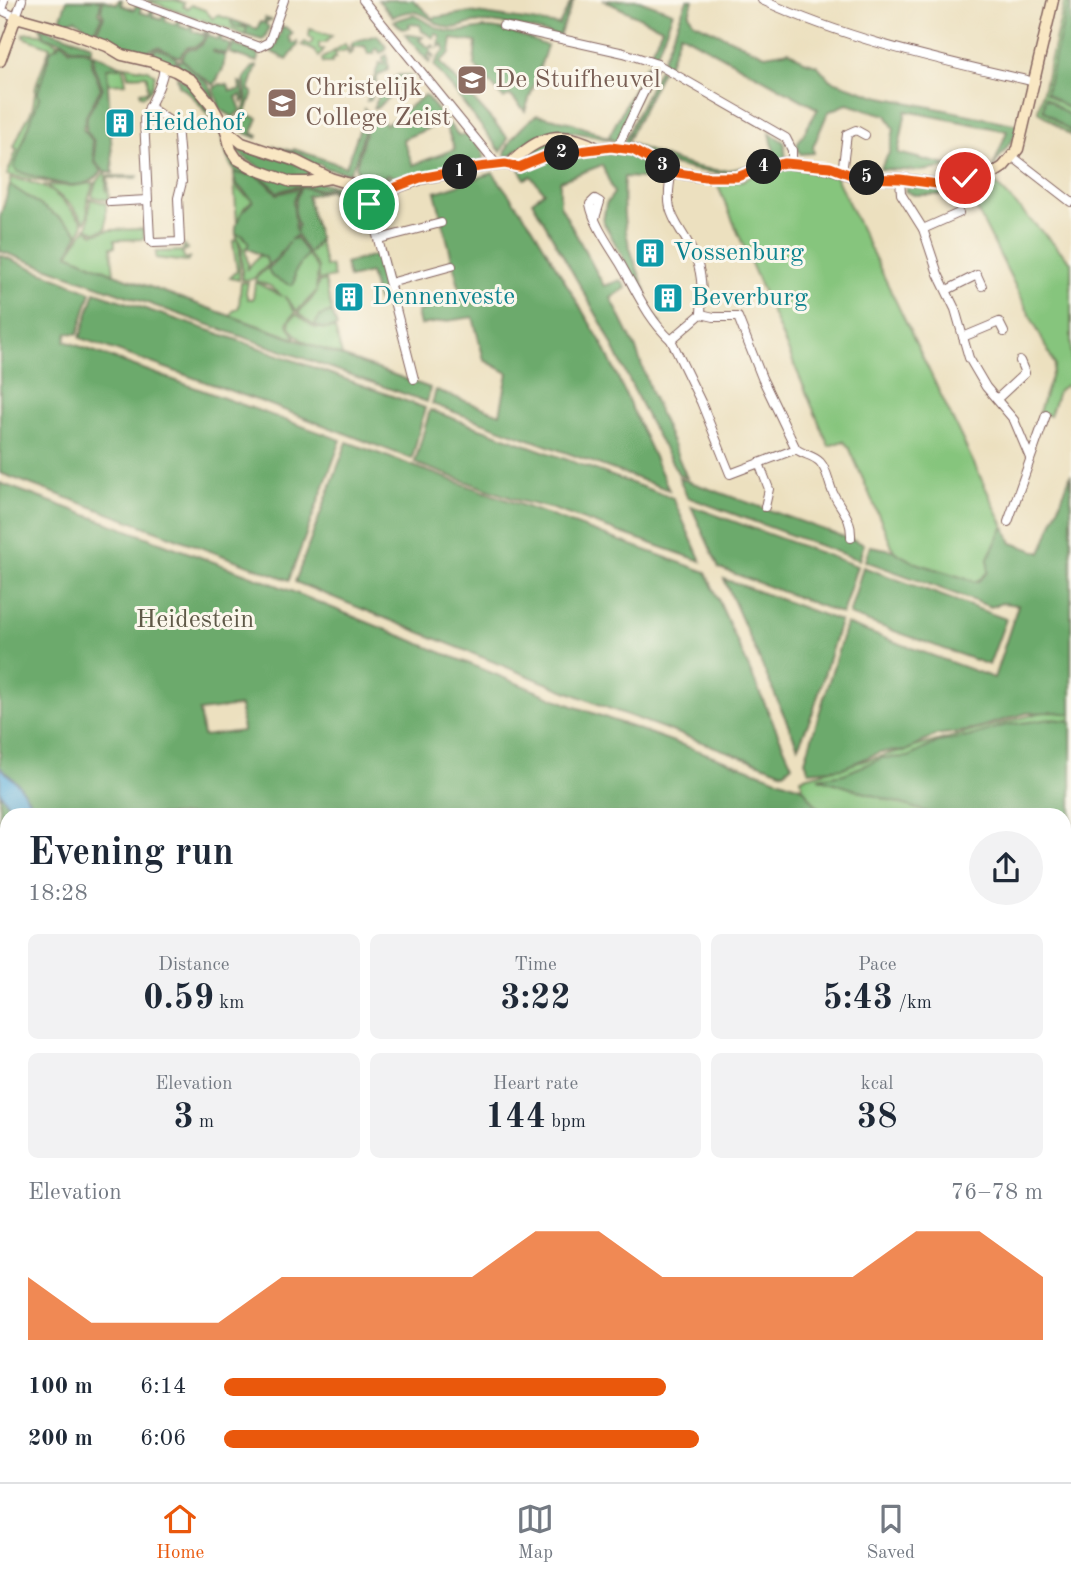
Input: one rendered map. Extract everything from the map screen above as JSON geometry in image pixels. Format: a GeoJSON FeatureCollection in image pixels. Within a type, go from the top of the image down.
{"type":"FeatureCollection","features":[{"type":"Feature","properties":{"kind":"street"},"geometry":{"type":"LineString","coordinates":[[4,0],[0,10],[16,17],[66,31],[107,46],[122,55],[164,67],[191,80],[202,91],[226,130],[231,150],[237,159],[255,169],[291,182],[330,178]]}},
{"type":"Feature","properties":{"kind":"street"},"geometry":{"type":"LineString","coordinates":[[0,61],[22,0]]}},
{"type":"Feature","properties":{"kind":"street"},"geometry":{"type":"LineString","coordinates":[[131,0],[259,47],[268,42],[284,0]]}},
{"type":"Feature","properties":{"kind":"street"},"geometry":{"type":"LineString","coordinates":[[363,0],[496,164]]}},
{"type":"Feature","properties":{"kind":"street"},"geometry":{"type":"LineString","coordinates":[[762,0],[804,19],[865,41],[1035,82]]}},
{"type":"Feature","properties":{"kind":"street"},"geometry":{"type":"LineString","coordinates":[[226,130],[242,143],[296,162],[330,178],[370,191],[383,192],[420,178],[496,164],[519,167],[548,155],[597,148],[617,148],[644,154],[672,172],[705,177],[737,177],[767,166],[792,164],[830,167],[859,178],[900,179],[937,184],[989,176],[1013,157],[1022,137],[1053,0]]}},
{"type":"Feature","properties":{"kind":"street"},"geometry":{"type":"LineString","coordinates":[[503,26],[624,53],[657,64],[786,138],[792,150],[792,164]]}},
{"type":"Feature","properties":{"kind":"street"},"geometry":{"type":"LineString","coordinates":[[617,148],[657,64]]}},
{"type":"Feature","properties":{"kind":"street"},"geometry":{"type":"LineString","coordinates":[[149,107],[177,126],[182,181],[178,198],[180,242],[153,243],[150,240],[144,119],[149,107],[158,93],[164,67]]}},
{"type":"Feature","properties":{"kind":"street"},"geometry":{"type":"LineString","coordinates":[[842,173],[848,134],[856,130],[865,135]]}},
{"type":"Feature","properties":{"kind":"street"},"geometry":{"type":"LineString","coordinates":[[510,164],[524,150],[541,140],[554,137],[582,140],[597,148]]}},
{"type":"Feature","properties":{"kind":"street"},"geometry":{"type":"LineString","coordinates":[[1013,157],[1071,202]]}},
{"type":"Feature","properties":{"kind":"street"},"geometry":{"type":"LineString","coordinates":[[672,172],[668,203],[674,223],[695,258],[700,272],[701,314]]}},
{"type":"Feature","properties":{"kind":"street"},"geometry":{"type":"LineString","coordinates":[[900,179],[901,194],[923,229],[938,274],[956,309],[974,367],[1019,429],[1030,458]]}},
{"type":"Feature","properties":{"kind":"street"},"geometry":{"type":"LineString","coordinates":[[370,191],[369,204],[414,379]]}},
{"type":"Feature","properties":{"kind":"street"},"geometry":{"type":"LineString","coordinates":[[110,202],[147,200]]}},
{"type":"Feature","properties":{"kind":"street"},"geometry":{"type":"LineString","coordinates":[[923,229],[959,213]]}},
{"type":"Feature","properties":{"kind":"street"},"geometry":{"type":"LineString","coordinates":[[595,218],[638,298],[671,340],[701,402],[730,474],[796,449]]}},
{"type":"Feature","properties":{"kind":"street"},"geometry":{"type":"LineString","coordinates":[[379,239],[441,223]]}},
{"type":"Feature","properties":{"kind":"street"},"geometry":{"type":"LineString","coordinates":[[390,283],[452,266]]}},
{"type":"Feature","properties":{"kind":"street"},"geometry":{"type":"LineString","coordinates":[[947,290],[977,275],[982,286]]}},
{"type":"Feature","properties":{"kind":"street"},"geometry":{"type":"LineString","coordinates":[[671,340],[701,314]]}},
{"type":"Feature","properties":{"kind":"street"},"geometry":{"type":"LineString","coordinates":[[701,314],[738,317],[762,378],[796,449],[815,458],[825,470],[834,496],[848,517],[850,538]]}},
{"type":"Feature","properties":{"kind":"street"},"geometry":{"type":"LineString","coordinates":[[963,337],[999,323],[1004,332]]}},
{"type":"Feature","properties":{"kind":"street"},"geometry":{"type":"LineString","coordinates":[[998,399],[1026,373],[1020,361]]}},
{"type":"Feature","properties":{"kind":"street"},"geometry":{"type":"LineString","coordinates":[[1007,523],[1046,415]]}},
{"type":"Feature","properties":{"kind":"street"},"geometry":{"type":"LineString","coordinates":[[759,463],[769,489],[765,507]]}},
{"type":"Feature","properties":{"kind":"green space"},"geometry":{"type":"Polygon","coordinates":[[[67,0],[101,0],[99,12],[102,17],[93,32],[75,19],[64,23],[48,17],[60,20],[67,0]]]}},
{"type":"Feature","properties":{"kind":"green space"},"geometry":{"type":"Polygon","coordinates":[[[103,0],[117,4],[122,0],[121,5],[134,10],[137,4],[141,6],[140,12],[149,15],[152,9],[152,16],[161,20],[164,14],[165,21],[176,25],[178,19],[181,20],[179,26],[189,29],[191,24],[192,31],[203,35],[205,30],[203,40],[198,45],[187,47],[179,57],[158,47],[141,53],[94,35],[104,17],[101,10],[103,0]]]}},
{"type":"Feature","properties":{"kind":"green space"},"geometry":{"type":"Polygon","coordinates":[[[146,0],[175,0],[184,3],[183,7],[188,9],[191,5],[205,10],[213,19],[217,15],[232,20],[233,26],[247,28],[245,35],[146,0]]]}},
{"type":"Feature","properties":{"kind":"green space"},"geometry":{"type":"Polygon","coordinates":[[[378,0],[413,0],[433,18],[470,12],[559,25],[574,0],[559,36],[494,22],[444,27],[420,13],[412,12],[393,17],[378,0]]]}},
{"type":"Feature","properties":{"kind":"green space"},"geometry":{"type":"Polygon","coordinates":[[[603,0],[639,0],[673,12],[655,58],[649,56],[662,28],[603,0]]]}},
{"type":"Feature","properties":{"kind":"green space"},"geometry":{"type":"Polygon","coordinates":[[[687,0],[693,0],[689,14],[693,22],[765,55],[789,51],[804,61],[817,65],[830,80],[877,96],[1019,125],[1018,131],[993,167],[1007,131],[906,111],[898,153],[954,167],[920,171],[880,169],[889,153],[894,129],[886,115],[847,104],[828,112],[813,147],[814,153],[800,154],[797,145],[818,109],[680,33],[668,66],[662,62],[687,0]]]}},
{"type":"Feature","properties":{"kind":"green space"},"geometry":{"type":"Polygon","coordinates":[[[1065,0],[1071,0],[1071,136],[1038,111],[1065,0]]]}},
{"type":"Feature","properties":{"kind":"green space"},"geometry":{"type":"Polygon","coordinates":[[[1071,0],[1071,110],[1046,93],[1071,0]]]}},
{"type":"Feature","properties":{"kind":"green space"},"geometry":{"type":"Polygon","coordinates":[[[413,15],[447,31],[500,29],[547,46],[525,111],[510,95],[504,99],[474,65],[476,42],[452,39],[450,53],[440,62],[508,138],[501,152],[434,65],[445,50],[443,44],[439,47],[440,36],[435,33],[434,38],[422,31],[420,25],[409,24],[410,28],[402,29],[394,21],[413,15]]]}},
{"type":"Feature","properties":{"kind":"green space"},"geometry":{"type":"Polygon","coordinates":[[[265,18],[271,20],[267,21],[266,25],[269,27],[262,40],[245,35],[247,28],[236,28],[231,23],[232,20],[257,29],[260,22],[264,23],[265,18]]]}},
{"type":"Feature","properties":{"kind":"green space"},"geometry":{"type":"Polygon","coordinates":[[[278,26],[293,33],[289,37],[293,44],[297,42],[298,45],[287,60],[270,51],[278,41],[273,37],[278,39],[282,29],[278,26]]]}},
{"type":"Feature","properties":{"kind":"green space"},"geometry":{"type":"Polygon","coordinates":[[[40,27],[92,45],[91,51],[71,48],[65,42],[45,37],[40,27]]]}},
{"type":"Feature","properties":{"kind":"green space"},"geometry":{"type":"Polygon","coordinates":[[[310,29],[332,36],[325,43],[319,43],[319,49],[324,49],[319,57],[315,51],[302,45],[305,42],[310,45],[313,40],[309,36],[310,29]]]}},
{"type":"Feature","properties":{"kind":"green space"},"geometry":{"type":"Polygon","coordinates":[[[208,30],[209,36],[218,40],[220,34],[221,41],[231,45],[226,54],[213,50],[225,56],[223,69],[214,85],[192,70],[181,58],[188,49],[202,44],[208,30]]]}},
{"type":"Feature","properties":{"kind":"green space"},"geometry":{"type":"Polygon","coordinates":[[[23,34],[40,34],[58,44],[49,55],[41,83],[37,82],[50,47],[23,37],[23,34]]]}},
{"type":"Feature","properties":{"kind":"green space"},"geometry":{"type":"Polygon","coordinates":[[[405,34],[423,37],[419,40],[428,47],[433,45],[435,48],[431,46],[430,52],[434,55],[433,58],[431,54],[428,55],[429,63],[405,34]]]}},
{"type":"Feature","properties":{"kind":"green space"},"geometry":{"type":"Polygon","coordinates":[[[377,35],[386,47],[385,51],[380,53],[377,48],[373,52],[375,54],[368,54],[365,46],[353,47],[353,53],[351,47],[353,42],[377,35]]]}},
{"type":"Feature","properties":{"kind":"green space"},"geometry":{"type":"Polygon","coordinates":[[[235,39],[236,46],[245,49],[247,44],[250,45],[248,50],[257,54],[260,49],[257,62],[230,53],[235,39]]]}},
{"type":"Feature","properties":{"kind":"green space"},"geometry":{"type":"Polygon","coordinates":[[[58,43],[63,43],[70,50],[82,50],[92,54],[91,65],[101,88],[86,116],[83,129],[92,140],[95,163],[102,171],[84,184],[62,184],[18,172],[14,167],[39,98],[38,92],[51,50],[58,46],[58,43]]]}},
{"type":"Feature","properties":{"kind":"green space"},"geometry":{"type":"Polygon","coordinates":[[[345,44],[351,54],[349,55],[347,50],[335,53],[336,58],[332,59],[332,63],[323,63],[322,59],[345,44]]]}},
{"type":"Feature","properties":{"kind":"green space"},"geometry":{"type":"Polygon","coordinates":[[[157,49],[176,58],[175,66],[144,56],[157,49]]]}},
{"type":"Feature","properties":{"kind":"green space"},"geometry":{"type":"Polygon","coordinates":[[[94,54],[120,65],[107,68],[113,173],[105,172],[96,163],[94,141],[86,130],[87,116],[103,88],[93,65],[94,54]]]}},
{"type":"Feature","properties":{"kind":"green space"},"geometry":{"type":"Polygon","coordinates":[[[387,55],[388,70],[378,75],[371,100],[367,101],[379,63],[384,64],[383,57],[387,55]]]}},
{"type":"Feature","properties":{"kind":"green space"},"geometry":{"type":"Polygon","coordinates":[[[178,60],[184,61],[207,83],[214,101],[199,81],[177,67],[178,60]]]}},
{"type":"Feature","properties":{"kind":"green space"},"geometry":{"type":"Polygon","coordinates":[[[120,65],[148,70],[155,75],[151,89],[144,96],[140,95],[140,92],[148,91],[147,75],[128,76],[126,67],[123,67],[126,83],[107,84],[107,68],[120,65]]]}},
{"type":"Feature","properties":{"kind":"green space"},"geometry":{"type":"Polygon","coordinates":[[[646,65],[653,66],[617,142],[581,133],[554,131],[535,137],[508,158],[505,155],[517,133],[537,115],[573,123],[613,140],[609,136],[646,65]]]}},
{"type":"Feature","properties":{"kind":"green space"},"geometry":{"type":"Polygon","coordinates":[[[257,66],[249,90],[253,92],[246,113],[248,114],[245,115],[243,111],[247,101],[244,78],[257,66]]]}},
{"type":"Feature","properties":{"kind":"green space"},"geometry":{"type":"Polygon","coordinates":[[[659,69],[662,71],[627,142],[682,163],[731,170],[775,157],[770,133],[784,142],[786,160],[744,172],[708,172],[664,162],[622,145],[659,69]]]}},
{"type":"Feature","properties":{"kind":"green space"},"geometry":{"type":"Polygon","coordinates":[[[399,75],[412,78],[400,88],[397,84],[392,89],[394,92],[374,108],[383,89],[399,75]]]}},
{"type":"Feature","properties":{"kind":"green space"},"geometry":{"type":"Polygon","coordinates":[[[177,76],[197,90],[221,133],[198,103],[179,86],[177,76]]]}},
{"type":"Feature","properties":{"kind":"green space"},"geometry":{"type":"Polygon","coordinates":[[[239,82],[242,83],[245,100],[242,103],[241,95],[236,97],[241,110],[233,117],[220,109],[214,88],[220,84],[228,85],[230,91],[240,90],[239,82]]]}},
{"type":"Feature","properties":{"kind":"green space"},"geometry":{"type":"Polygon","coordinates":[[[37,83],[40,84],[37,94],[39,97],[18,172],[64,185],[7,175],[17,149],[14,147],[33,108],[37,83]]]}},
{"type":"Feature","properties":{"kind":"green space"},"geometry":{"type":"Polygon","coordinates":[[[425,95],[458,135],[471,136],[483,152],[483,162],[452,166],[452,170],[381,188],[380,182],[386,178],[397,179],[409,174],[397,177],[388,175],[378,179],[359,175],[356,167],[367,126],[380,118],[386,125],[425,95]],[[444,122],[403,139],[413,165],[455,149],[444,122]]]}},
{"type":"Feature","properties":{"kind":"green space"},"geometry":{"type":"Polygon","coordinates":[[[1045,97],[1071,117],[1071,132],[1043,110],[1045,97]]]}},
{"type":"Feature","properties":{"kind":"green space"},"geometry":{"type":"Polygon","coordinates":[[[364,108],[369,114],[356,160],[349,173],[324,168],[321,164],[314,165],[302,155],[281,151],[273,146],[293,151],[294,149],[346,167],[366,111],[364,108]]]}},
{"type":"Feature","properties":{"kind":"green space"},"geometry":{"type":"Polygon","coordinates":[[[241,114],[258,118],[252,133],[258,136],[257,138],[245,133],[233,122],[241,114]]]}},
{"type":"Feature","properties":{"kind":"green space"},"geometry":{"type":"Polygon","coordinates":[[[222,134],[228,150],[260,173],[349,188],[339,192],[330,187],[318,189],[298,186],[277,192],[258,176],[234,170],[227,157],[222,134]]]}},
{"type":"Feature","properties":{"kind":"green space"},"geometry":{"type":"Polygon","coordinates":[[[232,137],[322,175],[300,181],[262,169],[235,151],[232,137]]]}},
{"type":"Feature","properties":{"kind":"green space"},"geometry":{"type":"Polygon","coordinates":[[[548,141],[572,142],[584,146],[523,163],[517,161],[548,141]]]}},
{"type":"Feature","properties":{"kind":"green space"},"geometry":{"type":"Polygon","coordinates":[[[610,153],[631,155],[666,177],[665,185],[656,179],[624,177],[623,194],[627,236],[646,291],[643,294],[661,323],[658,324],[630,278],[628,267],[603,221],[606,204],[614,193],[602,165],[560,181],[560,205],[604,286],[621,280],[626,288],[611,298],[636,349],[687,478],[679,475],[650,423],[603,326],[532,201],[544,192],[531,176],[525,179],[519,169],[556,158],[610,153]]]}},
{"type":"Feature","properties":{"kind":"green space"},"geometry":{"type":"Polygon","coordinates":[[[792,168],[834,173],[1004,526],[988,558],[988,572],[977,583],[913,562],[894,551],[849,447],[843,441],[829,446],[715,179],[742,181],[763,170],[792,168]]]}},
{"type":"Feature","properties":{"kind":"green space"},"geometry":{"type":"Polygon","coordinates":[[[234,172],[260,178],[277,194],[299,188],[293,202],[296,233],[298,225],[295,206],[301,187],[319,191],[330,189],[339,194],[335,195],[330,190],[307,196],[319,239],[308,254],[297,235],[290,240],[296,238],[307,254],[295,272],[294,284],[290,285],[272,277],[268,269],[280,257],[289,242],[268,265],[266,258],[247,248],[249,243],[244,236],[236,234],[238,220],[253,201],[237,185],[234,172]]]}},
{"type":"Feature","properties":{"kind":"green space"},"geometry":{"type":"Polygon","coordinates":[[[104,173],[106,192],[107,176],[138,176],[108,178],[109,200],[92,195],[96,183],[104,173]]]}},
{"type":"Feature","properties":{"kind":"green space"},"geometry":{"type":"Polygon","coordinates":[[[493,173],[532,226],[604,347],[669,490],[432,404],[436,390],[500,414],[508,373],[484,360],[473,317],[420,325],[417,312],[454,298],[462,298],[435,192],[493,173]]]}},
{"type":"Feature","properties":{"kind":"green space"},"geometry":{"type":"Polygon","coordinates":[[[10,178],[34,183],[51,191],[82,221],[79,234],[73,227],[10,185],[10,178]]]}},
{"type":"Feature","properties":{"kind":"green space"},"geometry":{"type":"Polygon","coordinates":[[[234,180],[239,190],[253,201],[244,208],[237,223],[234,180]]]}},
{"type":"Feature","properties":{"kind":"green space"},"geometry":{"type":"Polygon","coordinates":[[[94,183],[87,202],[88,214],[85,222],[72,206],[46,185],[72,186],[94,183]]]}},
{"type":"Feature","properties":{"kind":"green space"},"geometry":{"type":"Polygon","coordinates":[[[995,183],[1071,262],[1071,393],[1066,385],[1058,391],[1050,416],[1039,412],[1055,365],[970,196],[995,183]]]}},
{"type":"Feature","properties":{"kind":"green space"},"geometry":{"type":"Polygon","coordinates":[[[912,184],[960,186],[962,195],[914,195],[905,191],[912,184]]]}},
{"type":"Feature","properties":{"kind":"green space"},"geometry":{"type":"Polygon","coordinates":[[[10,185],[73,227],[78,235],[68,254],[114,274],[430,388],[427,402],[0,251],[0,217],[10,185]]]}},
{"type":"Feature","properties":{"kind":"green space"},"geometry":{"type":"Polygon","coordinates":[[[349,190],[358,197],[360,207],[348,209],[343,206],[342,194],[349,190]]]}},
{"type":"Feature","properties":{"kind":"green space"},"geometry":{"type":"Polygon","coordinates":[[[90,199],[106,203],[106,229],[95,232],[88,229],[90,199]]]}},
{"type":"Feature","properties":{"kind":"green space"},"geometry":{"type":"Polygon","coordinates":[[[86,228],[93,234],[110,230],[143,229],[144,239],[115,240],[115,247],[111,247],[114,274],[68,254],[86,228]]]}},
{"type":"Feature","properties":{"kind":"green space"},"geometry":{"type":"Polygon","coordinates":[[[241,234],[249,243],[245,248],[248,265],[246,270],[260,255],[266,258],[268,265],[253,279],[242,280],[242,248],[236,235],[241,234]]]}},
{"type":"Feature","properties":{"kind":"green space"},"geometry":{"type":"Polygon","coordinates":[[[237,238],[240,250],[239,280],[230,278],[237,271],[233,242],[237,238]]]}},
{"type":"Feature","properties":{"kind":"green space"},"geometry":{"type":"Polygon","coordinates":[[[317,241],[326,267],[331,266],[334,277],[318,280],[318,267],[308,254],[317,241]]]}},
{"type":"Feature","properties":{"kind":"green space"},"geometry":{"type":"Polygon","coordinates":[[[184,245],[188,249],[182,252],[185,259],[191,257],[186,262],[156,258],[156,252],[183,251],[184,245]]]}},
{"type":"Feature","properties":{"kind":"green space"},"geometry":{"type":"Polygon","coordinates":[[[307,254],[318,269],[316,290],[319,282],[325,280],[332,312],[320,316],[314,326],[298,313],[317,291],[297,311],[284,296],[295,312],[287,323],[296,339],[231,316],[239,307],[241,283],[248,282],[248,299],[253,299],[255,282],[282,296],[270,286],[256,281],[256,278],[269,266],[268,269],[295,281],[295,272],[307,254]]]}},
{"type":"Feature","properties":{"kind":"green space"},"geometry":{"type":"Polygon","coordinates":[[[380,254],[391,297],[377,300],[370,273],[349,278],[345,263],[380,254]]]}},
{"type":"Feature","properties":{"kind":"green space"},"geometry":{"type":"Polygon","coordinates":[[[0,255],[91,292],[78,334],[67,333],[65,341],[341,440],[289,580],[0,473],[0,255]]]}},
{"type":"Feature","properties":{"kind":"green space"},"geometry":{"type":"Polygon","coordinates":[[[95,292],[425,408],[412,459],[268,404],[80,338],[95,292]]]}},
{"type":"Feature","properties":{"kind":"green space"},"geometry":{"type":"Polygon","coordinates":[[[332,312],[337,327],[326,329],[314,326],[320,316],[332,312]]]}},
{"type":"Feature","properties":{"kind":"green space"},"geometry":{"type":"Polygon","coordinates":[[[296,314],[315,328],[335,329],[342,356],[299,338],[289,326],[290,320],[296,314]]]}},
{"type":"Feature","properties":{"kind":"green space"},"geometry":{"type":"Polygon","coordinates":[[[430,410],[673,498],[701,561],[420,465],[415,462],[430,410]]]}},
{"type":"Feature","properties":{"kind":"green space"},"geometry":{"type":"Polygon","coordinates":[[[347,442],[706,572],[792,765],[784,772],[608,708],[295,582],[347,442]]]}},
{"type":"Feature","properties":{"kind":"green space"},"geometry":{"type":"Polygon","coordinates":[[[1071,474],[1071,714],[1027,713],[967,731],[936,735],[906,751],[880,752],[843,768],[809,771],[805,761],[846,624],[994,678],[1018,605],[1002,603],[991,607],[865,561],[870,546],[892,550],[913,562],[977,582],[988,572],[988,558],[1004,526],[1012,543],[1041,553],[1071,474]]]}},
{"type":"Feature","properties":{"kind":"green space"},"geometry":{"type":"Polygon","coordinates":[[[679,478],[864,544],[859,560],[687,497],[679,478]]]}},
{"type":"Feature","properties":{"kind":"green space","name":"Heidestein"},"geometry":{"type":"Polygon","coordinates":[[[0,483],[276,585],[573,706],[803,788],[818,808],[34,808],[19,785],[0,767],[0,483]],[[240,706],[199,711],[203,736],[243,731],[240,706]]]}},
{"type":"Feature","properties":{"kind":"green space"},"geometry":{"type":"Polygon","coordinates":[[[691,506],[857,566],[842,614],[719,568],[691,506]]]}},
{"type":"Feature","properties":{"kind":"green space"},"geometry":{"type":"Polygon","coordinates":[[[863,567],[1006,619],[989,665],[849,615],[863,567]]]}},
{"type":"Feature","properties":{"kind":"green space"},"geometry":{"type":"Polygon","coordinates":[[[724,579],[840,621],[813,712],[798,747],[724,579]]]}},
{"type":"Feature","properties":{"kind":"green space"},"geometry":{"type":"Polygon","coordinates":[[[1065,706],[1071,708],[1071,808],[818,808],[803,788],[801,778],[1065,706]]]}},
{"type":"Feature","properties":{"kind":"green space"},"geometry":{"type":"Polygon","coordinates":[[[1051,719],[1071,721],[1071,808],[914,808],[818,778],[844,774],[882,758],[908,757],[938,742],[968,737],[1006,725],[1051,719]]]}},
{"type":"Feature","properties":{"kind":"green space"},"geometry":{"type":"Polygon","coordinates":[[[0,792],[10,808],[0,808],[0,792]]]}},
{"type":"Feature","properties":{"kind":"water"},"geometry":{"type":"Polygon","coordinates":[[[0,767],[19,785],[34,808],[10,808],[0,792],[0,767]]]}},
{"type":"Feature","properties":{"kind":"place","name":"De Stuifheuvel"},"geometry":{"type":"Point","coordinates":[472,80]}},
{"type":"Feature","properties":{"kind":"place","name":"Christelijk College Zeist"},"geometry":{"type":"Point","coordinates":[282,103]}},
{"type":"Feature","properties":{"kind":"place","name":"Heidehof"},"geometry":{"type":"Point","coordinates":[120,123]}},
{"type":"Feature","properties":{"kind":"place","name":"Vossenburg"},"geometry":{"type":"Point","coordinates":[650,253]}},
{"type":"Feature","properties":{"kind":"place","name":"Dennenveste"},"geometry":{"type":"Point","coordinates":[349,297]}},
{"type":"Feature","properties":{"kind":"place","name":"Beverburg"},"geometry":{"type":"Point","coordinates":[668,298]}},
{"type":"Feature","properties":{"kind":"route"},"geometry":{"type":"LineString","coordinates":[[369,204],[370,191],[383,192],[420,178],[496,164],[519,167],[548,155],[597,148],[633,150],[672,172],[705,177],[744,176],[760,168],[785,163],[830,167],[859,178],[900,179],[937,184],[965,178]]}}]}
